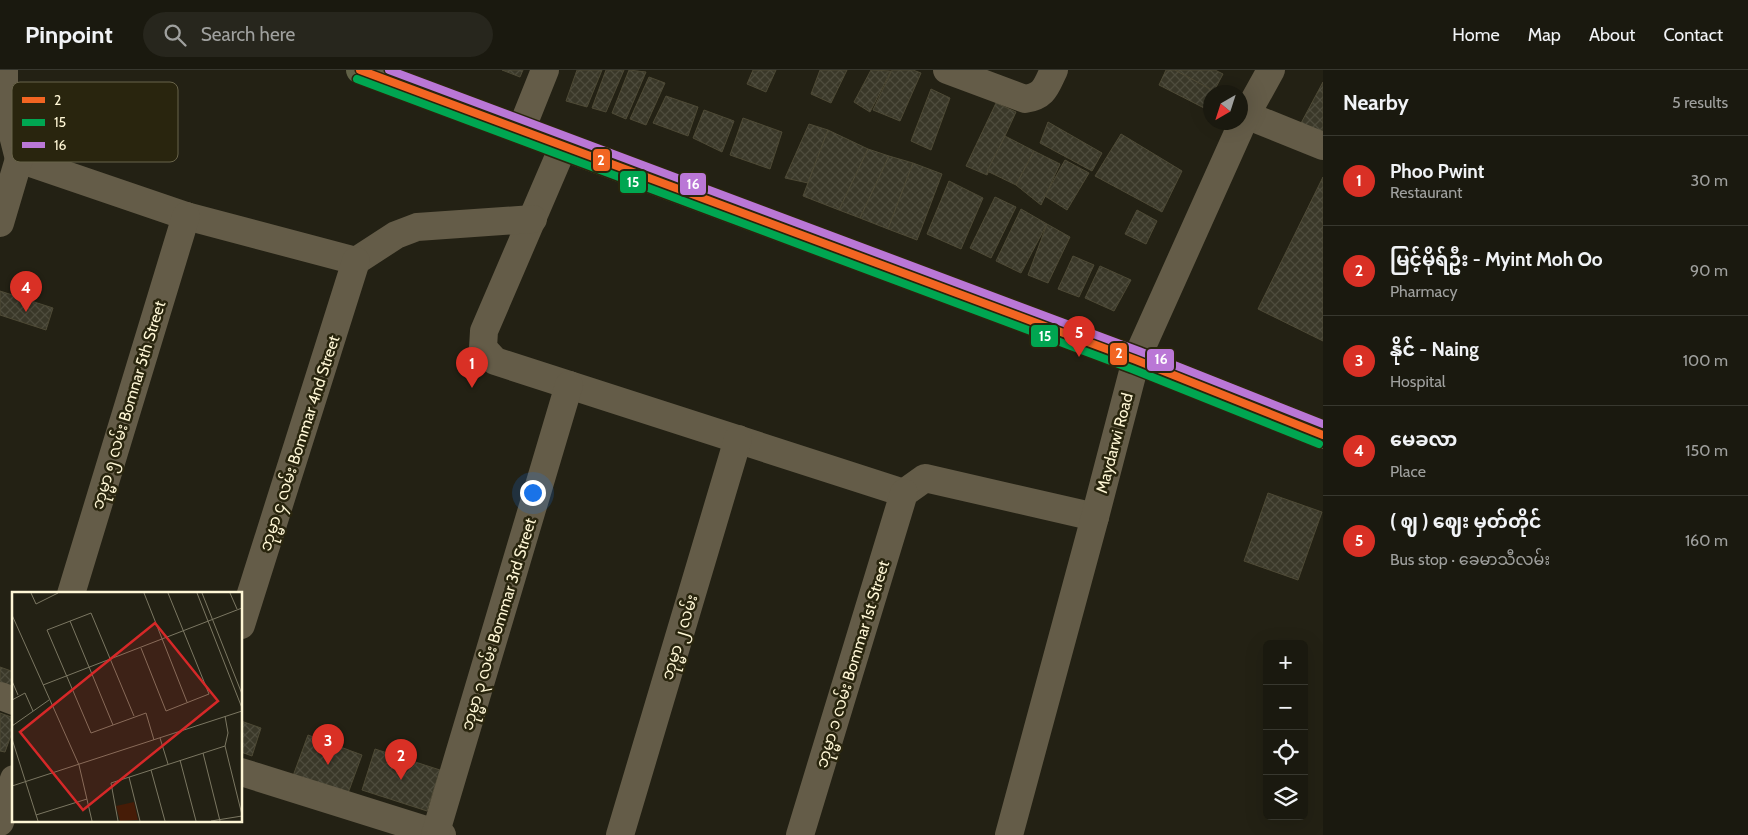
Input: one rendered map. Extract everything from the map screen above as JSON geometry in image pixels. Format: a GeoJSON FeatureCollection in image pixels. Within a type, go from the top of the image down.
{"type":"FeatureCollection","features":[{"type":"Feature","properties":{"kind":"main road"},"geometry":{"type":"LineString","coordinates":[[360,70],[1136,360],[1323,435]]}},
{"type":"Feature","properties":{"kind":"street"},"geometry":{"type":"LineString","coordinates":[[4,70],[4,100],[12,131]]}},
{"type":"Feature","properties":{"kind":"street"},"geometry":{"type":"LineString","coordinates":[[521,130],[545,70]]}},
{"type":"Feature","properties":{"kind":"street"},"geometry":{"type":"LineString","coordinates":[[947,70],[1025,99],[1036,98],[1042,93],[1054,70]]}},
{"type":"Feature","properties":{"kind":"street","name":"Maydarwi Road"},"geometry":{"type":"LineString","coordinates":[[1248,111],[1271,70]]}},
{"type":"Feature","properties":{"kind":"street"},"geometry":{"type":"LineString","coordinates":[[1248,116],[1323,146]]}},
{"type":"Feature","properties":{"kind":"street","name":"Maydarwi Road"},"geometry":{"type":"LineString","coordinates":[[1009,835],[1136,360],[1239,130]]}},
{"type":"Feature","properties":{"kind":"street"},"geometry":{"type":"LineString","coordinates":[[563,147],[484,331],[483,348],[495,361],[904,493],[925,478],[1095,517]]}},
{"type":"Feature","properties":{"kind":"street"},"geometry":{"type":"LineString","coordinates":[[0,224],[18,162]]}},
{"type":"Feature","properties":{"kind":"street"},"geometry":{"type":"LineString","coordinates":[[28,162],[186,216],[356,261],[396,235],[417,227],[533,219]]}},
{"type":"Feature","properties":{"kind":"street","name":"ဘုမ္မာ ၅ လမ်း Bomnar 5th Street"},"geometry":{"type":"LineString","coordinates":[[72,592],[186,216]]}},
{"type":"Feature","properties":{"kind":"street","name":"ဘုမ္မာ ၄ လမ်း Bommar 4nd Street"},"geometry":{"type":"LineString","coordinates":[[242,622],[356,261]]}},
{"type":"Feature","properties":{"kind":"street","name":"ဘုမ္မာ ၃ လမ်း Bommar 3rd Street"},"geometry":{"type":"LineString","coordinates":[[438,834],[569,384]]}},
{"type":"Feature","properties":{"kind":"street","name":"ဘုမ္မာ ၂ လမ်း"},"geometry":{"type":"LineString","coordinates":[[620,835],[738,438]]}},
{"type":"Feature","properties":{"kind":"street","name":"ဘုမ္မာ ၁ လမ်း Bommar 1st Street"},"geometry":{"type":"LineString","coordinates":[[800,835],[904,493]]}},
{"type":"Feature","properties":{"kind":"street"},"geometry":{"type":"LineString","coordinates":[[0,696],[12,700]]}},
{"type":"Feature","properties":{"kind":"street"},"geometry":{"type":"LineString","coordinates":[[242,772],[438,834]]}},
{"type":"Feature","properties":{"kind":"street"},"geometry":{"type":"LineString","coordinates":[[0,822],[12,785]]}},
{"type":"Feature","properties":{"kind":"building"},"geometry":{"type":"Polygon","coordinates":[[[502,70],[523,70],[520,77],[502,70]]]}},
{"type":"Feature","properties":{"kind":"building"},"geometry":{"type":"Polygon","coordinates":[[[577,70],[602,70],[587,107],[566,101],[577,70]]]}},
{"type":"Feature","properties":{"kind":"building"},"geometry":{"type":"Polygon","coordinates":[[[606,70],[624,70],[606,112],[592,108],[606,70]]]}},
{"type":"Feature","properties":{"kind":"building"},"geometry":{"type":"Polygon","coordinates":[[[629,70],[646,72],[626,119],[612,113],[629,70]]]}},
{"type":"Feature","properties":{"kind":"building"},"geometry":{"type":"Polygon","coordinates":[[[753,70],[776,70],[766,92],[747,84],[753,70]]]}},
{"type":"Feature","properties":{"kind":"building"},"geometry":{"type":"Polygon","coordinates":[[[820,70],[847,70],[831,103],[811,94],[820,70]]]}},
{"type":"Feature","properties":{"kind":"building"},"geometry":{"type":"Polygon","coordinates":[[[871,70],[891,71],[870,112],[854,102],[871,70]]]}},
{"type":"Feature","properties":{"kind":"building"},"geometry":{"type":"Polygon","coordinates":[[[892,70],[913,70],[921,73],[900,121],[873,110],[892,70]]]}},
{"type":"Feature","properties":{"kind":"building"},"geometry":{"type":"Polygon","coordinates":[[[1166,70],[1175,70],[1204,85],[1203,107],[1159,85],[1166,70]]]}},
{"type":"Feature","properties":{"kind":"building"},"geometry":{"type":"Polygon","coordinates":[[[1175,70],[1215,70],[1223,74],[1217,85],[1203,85],[1175,70]]]}},
{"type":"Feature","properties":{"kind":"building"},"geometry":{"type":"Polygon","coordinates":[[[649,77],[665,83],[646,125],[630,119],[649,77]]]}},
{"type":"Feature","properties":{"kind":"building"},"geometry":{"type":"Polygon","coordinates":[[[1323,82],[1323,133],[1300,125],[1323,82]]]}},
{"type":"Feature","properties":{"kind":"building"},"geometry":{"type":"Polygon","coordinates":[[[931,89],[950,98],[931,150],[911,141],[931,89]]]}},
{"type":"Feature","properties":{"kind":"building"},"geometry":{"type":"Polygon","coordinates":[[[666,96],[698,107],[688,136],[653,123],[666,96]]]}},
{"type":"Feature","properties":{"kind":"building"},"geometry":{"type":"Polygon","coordinates":[[[996,103],[1016,112],[987,175],[966,166],[996,103]]]}},
{"type":"Feature","properties":{"kind":"building"},"geometry":{"type":"Polygon","coordinates":[[[704,110],[734,121],[722,152],[693,138],[704,110]]]}},
{"type":"Feature","properties":{"kind":"building"},"geometry":{"type":"Polygon","coordinates":[[[743,118],[782,132],[770,169],[730,155],[743,118]]]}},
{"type":"Feature","properties":{"kind":"building"},"geometry":{"type":"Polygon","coordinates":[[[1048,122],[1102,153],[1092,171],[1040,143],[1048,122]]]}},
{"type":"Feature","properties":{"kind":"building"},"geometry":{"type":"Polygon","coordinates":[[[809,124],[828,130],[808,183],[785,178],[809,124]]]}},
{"type":"Feature","properties":{"kind":"building"},"geometry":{"type":"Polygon","coordinates":[[[828,130],[868,149],[839,210],[803,196],[828,130]]]}},
{"type":"Feature","properties":{"kind":"building"},"geometry":{"type":"Polygon","coordinates":[[[1121,134],[1182,171],[1162,212],[1095,176],[1121,134]]]}},
{"type":"Feature","properties":{"kind":"building"},"geometry":{"type":"Polygon","coordinates":[[[1005,136],[1034,151],[1016,185],[987,171],[1005,136]]]}},
{"type":"Feature","properties":{"kind":"building"},"geometry":{"type":"Polygon","coordinates":[[[868,149],[889,156],[860,218],[839,210],[868,149]]]}},
{"type":"Feature","properties":{"kind":"building"},"geometry":{"type":"Polygon","coordinates":[[[1034,151],[1060,164],[1041,205],[1016,185],[1034,151]]]}},
{"type":"Feature","properties":{"kind":"building"},"geometry":{"type":"Polygon","coordinates":[[[889,156],[913,163],[888,229],[860,218],[889,156]]]}},
{"type":"Feature","properties":{"kind":"building"},"geometry":{"type":"Polygon","coordinates":[[[1065,160],[1089,173],[1067,210],[1045,196],[1065,160]]]}},
{"type":"Feature","properties":{"kind":"building"},"geometry":{"type":"Polygon","coordinates":[[[913,163],[942,174],[917,240],[888,229],[913,163]]]}},
{"type":"Feature","properties":{"kind":"building"},"geometry":{"type":"Polygon","coordinates":[[[1323,177],[1323,341],[1258,309],[1323,177]]]}},
{"type":"Feature","properties":{"kind":"building"},"geometry":{"type":"Polygon","coordinates":[[[949,181],[983,198],[961,249],[927,234],[949,181]]]}},
{"type":"Feature","properties":{"kind":"building"},"geometry":{"type":"Polygon","coordinates":[[[995,197],[1016,207],[991,258],[970,248],[995,197]]]}},
{"type":"Feature","properties":{"kind":"building"},"geometry":{"type":"Polygon","coordinates":[[[1021,209],[1047,224],[1021,273],[996,261],[1021,209]]]}},
{"type":"Feature","properties":{"kind":"building"},"geometry":{"type":"Polygon","coordinates":[[[1137,210],[1157,221],[1146,244],[1125,234],[1137,210]]]}},
{"type":"Feature","properties":{"kind":"building"},"geometry":{"type":"Polygon","coordinates":[[[1047,224],[1070,237],[1048,283],[1028,275],[1047,224]]]}},
{"type":"Feature","properties":{"kind":"building"},"geometry":{"type":"Polygon","coordinates":[[[1073,256],[1094,265],[1079,297],[1058,289],[1073,256]]]}},
{"type":"Feature","properties":{"kind":"building"},"geometry":{"type":"Polygon","coordinates":[[[1100,266],[1131,280],[1114,311],[1085,298],[1100,266]]]}},
{"type":"Feature","properties":{"kind":"building"},"geometry":{"type":"Polygon","coordinates":[[[0,291],[53,308],[46,330],[0,315],[0,291]]]}},
{"type":"Feature","properties":{"kind":"building"},"geometry":{"type":"Polygon","coordinates":[[[1268,493],[1322,512],[1298,580],[1244,561],[1268,493]]]}},
{"type":"Feature","properties":{"kind":"building"},"geometry":{"type":"Polygon","coordinates":[[[0,667],[12,671],[12,689],[0,685],[0,667]]]}},
{"type":"Feature","properties":{"kind":"building"},"geometry":{"type":"Polygon","coordinates":[[[0,713],[12,717],[12,733],[5,752],[0,751],[0,713]]]}},
{"type":"Feature","properties":{"kind":"building"},"geometry":{"type":"Polygon","coordinates":[[[242,721],[261,728],[252,756],[242,752],[242,721]]]}},
{"type":"Feature","properties":{"kind":"building"},"geometry":{"type":"Polygon","coordinates":[[[308,735],[362,755],[347,796],[293,776],[308,735]]]}},
{"type":"Feature","properties":{"kind":"building"},"geometry":{"type":"Polygon","coordinates":[[[375,749],[440,770],[427,811],[362,790],[375,749]]]}},
{"type":"Feature","properties":{"kind":"transit line","name":"2"},"geometry":{"type":"LineString","coordinates":[[360,70],[1136,360],[1323,435]]}},
{"type":"Feature","properties":{"kind":"transit line","name":"16"},"geometry":{"type":"LineString","coordinates":[[389,70],[1139,351],[1323,424]]}},
{"type":"Feature","properties":{"kind":"transit line","name":"15"},"geometry":{"type":"LineString","coordinates":[[357,79],[1132,369],[1319,444]]}},
{"type":"Feature","properties":{"kind":"place","name":"မေခလာ"},"geometry":{"type":"Point","coordinates":[26,312]}},
{"type":"Feature","properties":{"kind":"place","name":"( ဈ ) ဈေး မှတ်တိုင်"},"geometry":{"type":"Point","coordinates":[1079,357]}},
{"type":"Feature","properties":{"kind":"place","name":"Phoo Pwint"},"geometry":{"type":"Point","coordinates":[472,388]}},
{"type":"Feature","properties":{"kind":"place","name":"နိုင် - Naing"},"geometry":{"type":"Point","coordinates":[328,765]}},
{"type":"Feature","properties":{"kind":"place","name":"မြင့်မိုရ်ဦး - Myint Moh Oo"},"geometry":{"type":"Point","coordinates":[401,780]}}]}
